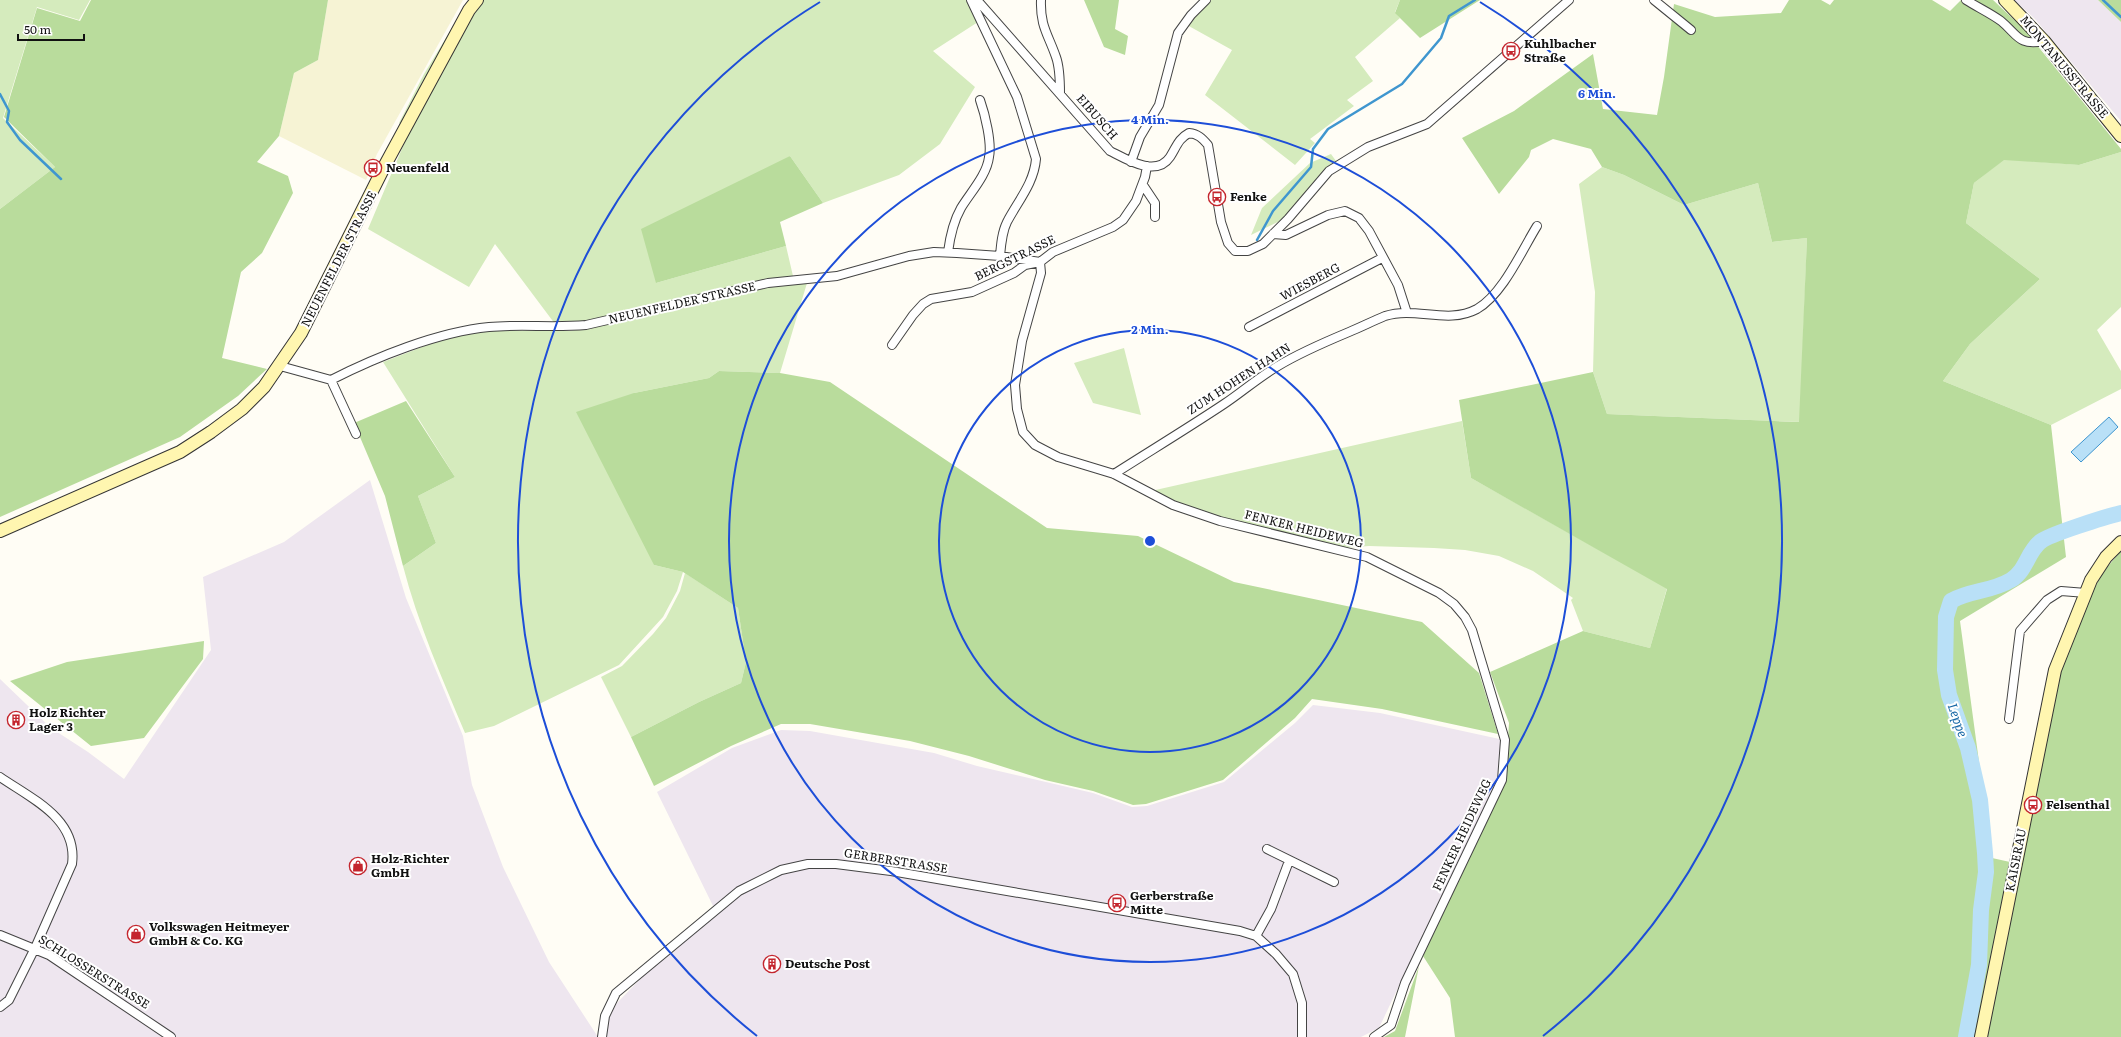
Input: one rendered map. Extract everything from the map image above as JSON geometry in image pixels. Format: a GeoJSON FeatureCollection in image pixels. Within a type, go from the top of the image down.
{"type":"FeatureCollection","features":[{"type":"Feature","properties":{"kind":"main road","name":"NEUENFELDER STRASSE"},"geometry":{"type":"LineString","coordinates":[[0,531],[180,452],[211,432],[242,409],[264,387],[302,333],[384,167],[469,10],[477,0]]}},
{"type":"Feature","properties":{"kind":"main road","name":"MONTANUSSTRASSE"},"geometry":{"type":"LineString","coordinates":[[2004,0],[2044,41],[2121,136]]}},
{"type":"Feature","properties":{"kind":"main road","name":"KAISERAU"},"geometry":{"type":"LineString","coordinates":[[1981,1037],[2055,670],[2091,580],[2106,557],[2121,542]]}},
{"type":"Feature","properties":{"kind":"street"},"geometry":{"type":"LineString","coordinates":[[971,0],[1017,96],[1036,160],[1035,170],[1028,186],[1007,223],[1002,237],[1000,256]]}},
{"type":"Feature","properties":{"kind":"street","name":"EIBUSCH"},"geometry":{"type":"LineString","coordinates":[[977,0],[1110,151],[1131,162],[1147,166],[1163,164],[1170,158],[1179,138],[1189,133],[1196,134],[1208,145],[1221,222],[1228,243],[1235,250],[1248,251],[1264,244],[1273,234]]}},
{"type":"Feature","properties":{"kind":"street"},"geometry":{"type":"LineString","coordinates":[[1041,0],[1041,15],[1045,34],[1056,57],[1060,94]]}},
{"type":"Feature","properties":{"kind":"street"},"geometry":{"type":"LineString","coordinates":[[1131,162],[1140,137],[1159,105],[1178,33],[1191,15],[1206,0]]}},
{"type":"Feature","properties":{"kind":"street"},"geometry":{"type":"LineString","coordinates":[[1273,234],[1329,171],[1368,147],[1427,124],[1569,0]]}},
{"type":"Feature","properties":{"kind":"street"},"geometry":{"type":"LineString","coordinates":[[1654,0],[1690,30]]}},
{"type":"Feature","properties":{"kind":"street"},"geometry":{"type":"LineString","coordinates":[[1966,0],[2001,21],[2018,38],[2031,43],[2044,41]]}},
{"type":"Feature","properties":{"kind":"street"},"geometry":{"type":"LineString","coordinates":[[948,252],[952,233],[960,210],[988,165],[990,156],[980,100]]}},
{"type":"Feature","properties":{"kind":"street","name":"BERGSTRASSE"},"geometry":{"type":"LineString","coordinates":[[892,345],[923,304],[931,299],[972,292],[1014,273],[1025,265],[1040,262],[1053,252],[1113,227],[1124,220],[1131,211],[1143,185],[1147,166]]}},
{"type":"Feature","properties":{"kind":"street"},"geometry":{"type":"LineString","coordinates":[[1143,185],[1155,203],[1155,217]]}},
{"type":"Feature","properties":{"kind":"street"},"geometry":{"type":"LineString","coordinates":[[1273,234],[1286,235],[1328,215],[1345,211],[1359,218],[1369,231],[1382,258],[1398,285],[1407,313]]}},
{"type":"Feature","properties":{"kind":"street","name":"ZUM HOHEN HAHN"},"geometry":{"type":"LineString","coordinates":[[1114,474],[1225,404],[1301,352],[1386,316],[1407,313],[1429,316],[1449,316],[1464,314],[1478,308],[1495,292],[1508,275],[1537,226]]}},
{"type":"Feature","properties":{"kind":"street","name":"NEUENFELDER STRASSE"},"geometry":{"type":"LineString","coordinates":[[331,380],[371,362],[456,332],[488,327],[564,327],[586,325],[755,286],[803,278],[837,276],[909,256],[934,252],[948,252],[1000,256],[1040,262]]}},
{"type":"Feature","properties":{"kind":"street","name":"WIESBERG"},"geometry":{"type":"LineString","coordinates":[[1249,327],[1382,258]]}},
{"type":"Feature","properties":{"kind":"street","name":"FENKER HEIDEWEG"},"geometry":{"type":"LineString","coordinates":[[1040,262],[1041,273],[1022,341],[1016,374],[1017,409],[1023,432],[1035,445],[1058,457],[1114,474],[1173,505],[1220,521],[1367,557],[1439,593],[1458,609],[1472,630],[1506,740],[1502,780],[1405,983],[1392,1024],[1381,1034],[1374,1037]]}},
{"type":"Feature","properties":{"kind":"street"},"geometry":{"type":"LineString","coordinates":[[280,366],[331,380],[356,434]]}},
{"type":"Feature","properties":{"kind":"street"},"geometry":{"type":"LineString","coordinates":[[2009,719],[2020,631],[2047,600],[2061,590],[2086,593]]}},
{"type":"Feature","properties":{"kind":"street"},"geometry":{"type":"LineString","coordinates":[[0,777],[49,810],[64,826],[73,854],[72,864],[35,948],[9,1000],[0,1007]]}},
{"type":"Feature","properties":{"kind":"street"},"geometry":{"type":"LineString","coordinates":[[1267,849],[1334,882]]}},
{"type":"Feature","properties":{"kind":"street"},"geometry":{"type":"LineString","coordinates":[[1289,861],[1271,909],[1256,936],[1293,974],[1302,1004],[1302,1037]]}},
{"type":"Feature","properties":{"kind":"street","name":"GERBERSTRASSE"},"geometry":{"type":"LineString","coordinates":[[602,1037],[605,1016],[616,993],[652,961],[739,891],[781,870],[808,864],[836,864],[891,871],[1226,928],[1256,936]]}},
{"type":"Feature","properties":{"kind":"street","name":"SCHLOSSERSTRASSE"},"geometry":{"type":"LineString","coordinates":[[0,934],[35,948],[107,993],[171,1037]]}},
{"type":"Feature","properties":{"kind":"shaded area"},"geometry":{"type":"Polygon","coordinates":[[[328,0],[463,0],[377,154],[366,180],[279,136],[294,73],[318,60],[328,0]]]}},
{"type":"Feature","properties":{"kind":"shaded area"},"geometry":{"type":"Polygon","coordinates":[[[2014,0],[2098,0],[2121,22],[2121,121],[2034,18],[2014,0]]]}},
{"type":"Feature","properties":{"kind":"shaded area"},"geometry":{"type":"Polygon","coordinates":[[[370,480],[406,598],[463,736],[472,785],[503,867],[549,962],[598,1037],[0,1037],[0,679],[51,728],[88,752],[124,779],[211,650],[203,577],[284,542],[370,480]]]}},
{"type":"Feature","properties":{"kind":"shaded area"},"geometry":{"type":"Polygon","coordinates":[[[1313,705],[1380,713],[1504,740],[1500,780],[1459,859],[1379,1028],[1361,1037],[599,1037],[616,1004],[652,967],[716,912],[657,792],[732,748],[781,730],[810,731],[934,753],[977,766],[1093,793],[1132,807],[1147,806],[1224,782],[1295,723],[1313,705]]]}},
{"type":"Feature","properties":{"kind":"green space"},"geometry":{"type":"Polygon","coordinates":[[[0,0],[90,0],[79,20],[37,7],[3,118],[55,167],[0,209],[0,0]]]}},
{"type":"Feature","properties":{"kind":"green space"},"geometry":{"type":"Polygon","coordinates":[[[91,0],[328,0],[318,60],[294,73],[279,136],[257,162],[288,176],[293,193],[262,253],[241,272],[222,358],[267,369],[238,396],[180,437],[0,517],[0,209],[55,167],[4,117],[37,8],[80,21],[91,0]]]}},
{"type":"Feature","properties":{"kind":"green space"},"geometry":{"type":"Polygon","coordinates":[[[469,0],[472,0],[445,44],[401,124],[399,123],[424,74],[469,0]]]}},
{"type":"Feature","properties":{"kind":"green space"},"geometry":{"type":"Polygon","coordinates":[[[482,0],[967,0],[978,22],[933,51],[975,87],[940,144],[899,175],[823,203],[790,156],[656,283],[786,246],[793,276],[734,287],[604,319],[555,324],[495,244],[469,287],[368,229],[409,132],[482,0]]]}},
{"type":"Feature","properties":{"kind":"green space"},"geometry":{"type":"Polygon","coordinates":[[[1084,0],[1119,0],[1115,29],[1128,36],[1125,55],[1104,47],[1084,0]]]}},
{"type":"Feature","properties":{"kind":"green space"},"geometry":{"type":"Polygon","coordinates":[[[1211,0],[1400,0],[1395,12],[1400,18],[1355,57],[1373,81],[1347,100],[1354,106],[1310,139],[1315,143],[1295,165],[1205,95],[1232,50],[1187,25],[1211,0]]]}},
{"type":"Feature","properties":{"kind":"green space"},"geometry":{"type":"Polygon","coordinates":[[[1400,0],[1480,0],[1420,38],[1395,13],[1400,0]]]}},
{"type":"Feature","properties":{"kind":"green space"},"geometry":{"type":"Polygon","coordinates":[[[1789,0],[1821,0],[1830,5],[1834,0],[1932,0],[1950,11],[1961,0],[1993,0],[2024,29],[2121,149],[2121,152],[2079,165],[2004,160],[1974,183],[1966,223],[2040,279],[1970,344],[1943,381],[2051,425],[2066,557],[1960,621],[1992,858],[2010,862],[1976,1037],[1455,1037],[1450,998],[1423,956],[1463,863],[1505,782],[1509,723],[1490,672],[1583,631],[1650,648],[1667,589],[1471,478],[1459,400],[1593,372],[1607,414],[1799,422],[1807,238],[1772,242],[1758,183],[1684,205],[1624,175],[1602,167],[1591,149],[1553,139],[1531,150],[1529,157],[1499,194],[1462,138],[1514,111],[1593,54],[1603,109],[1657,115],[1674,4],[1715,17],[1781,13],[1789,0]]]}},
{"type":"Feature","properties":{"kind":"green space"},"geometry":{"type":"Polygon","coordinates":[[[2098,0],[2121,0],[2121,22],[2098,0]]]}},
{"type":"Feature","properties":{"kind":"green space"},"geometry":{"type":"Polygon","coordinates":[[[2121,152],[2121,307],[2097,330],[2121,371],[2121,389],[2051,425],[1943,381],[1970,344],[2040,279],[1966,223],[1974,183],[2004,159],[2079,165],[2121,152]]]}},
{"type":"Feature","properties":{"kind":"green space"},"geometry":{"type":"Polygon","coordinates":[[[1331,154],[1336,161],[1327,169],[1286,218],[1251,235],[1262,208],[1310,163],[1331,154]]]}},
{"type":"Feature","properties":{"kind":"green space"},"geometry":{"type":"Polygon","coordinates":[[[790,156],[823,203],[780,222],[786,246],[656,283],[641,229],[790,156]]]}},
{"type":"Feature","properties":{"kind":"green space"},"geometry":{"type":"Polygon","coordinates":[[[1602,167],[1624,175],[1684,205],[1758,183],[1772,242],[1807,238],[1800,422],[1607,414],[1593,372],[1595,292],[1579,184],[1602,167]]]}},
{"type":"Feature","properties":{"kind":"green space"},"geometry":{"type":"Polygon","coordinates":[[[807,283],[780,373],[719,371],[709,378],[634,393],[654,565],[683,572],[677,591],[663,617],[619,665],[494,726],[465,733],[423,630],[403,566],[436,543],[418,496],[455,477],[383,362],[451,336],[492,330],[570,331],[606,324],[766,286],[807,283]]]}},
{"type":"Feature","properties":{"kind":"green space"},"geometry":{"type":"Polygon","coordinates":[[[1124,348],[1141,415],[1093,403],[1074,363],[1124,348]]]}},
{"type":"Feature","properties":{"kind":"green space"},"geometry":{"type":"Polygon","coordinates":[[[719,371],[780,373],[830,382],[1047,528],[1138,536],[1234,582],[1422,622],[1479,673],[1498,734],[1382,709],[1312,699],[1295,718],[1223,780],[1146,804],[1133,805],[1093,791],[1045,780],[969,756],[910,741],[810,724],[781,724],[731,746],[654,786],[631,737],[699,702],[741,683],[746,662],[738,608],[683,572],[654,565],[576,412],[634,393],[709,378],[719,371]]]}},
{"type":"Feature","properties":{"kind":"green space"},"geometry":{"type":"Polygon","coordinates":[[[406,401],[455,477],[418,496],[436,543],[403,566],[385,496],[354,423],[406,401]]]}},
{"type":"Feature","properties":{"kind":"green space"},"geometry":{"type":"Polygon","coordinates":[[[1462,421],[1471,478],[1667,588],[1650,648],[1583,631],[1571,600],[1573,598],[1533,571],[1499,556],[1465,550],[1434,548],[1369,546],[1343,548],[1238,524],[1174,503],[1151,491],[1462,421]]]}},
{"type":"Feature","properties":{"kind":"green space"},"geometry":{"type":"Polygon","coordinates":[[[2121,551],[2121,1037],[1987,1037],[2057,686],[2072,638],[2092,592],[2102,574],[2121,551]]]}},
{"type":"Feature","properties":{"kind":"green space"},"geometry":{"type":"Polygon","coordinates":[[[685,573],[738,608],[746,662],[741,683],[699,702],[631,737],[601,677],[622,666],[653,634],[666,618],[680,591],[685,573]]]}},
{"type":"Feature","properties":{"kind":"green space"},"geometry":{"type":"Polygon","coordinates":[[[204,641],[203,659],[144,738],[91,746],[10,681],[67,662],[204,641]]]}},
{"type":"Feature","properties":{"kind":"green space"},"geometry":{"type":"Polygon","coordinates":[[[1419,966],[1405,1037],[1384,1037],[1395,1031],[1419,966]]]}},
{"type":"Feature","properties":{"kind":"water"},"geometry":{"type":"Polygon","coordinates":[[[2109,417],[2118,427],[2081,462],[2071,452],[2109,417]]]}},
{"type":"Feature","properties":{"kind":"waterway"},"geometry":{"type":"LineString","coordinates":[[1257,240],[1273,211],[1311,167],[1313,149],[1328,129],[1402,84],[1441,38],[1449,16],[1475,0]]}},
{"type":"Feature","properties":{"kind":"waterway"},"geometry":{"type":"LineString","coordinates":[[2103,0],[2121,17]]}},
{"type":"Feature","properties":{"kind":"waterway"},"geometry":{"type":"LineString","coordinates":[[0,94],[9,111],[7,122],[20,140],[61,179]]}},
{"type":"Feature","properties":{"kind":"waterway","name":"Leppe"},"geometry":{"type":"LineString","coordinates":[[1966,1037],[1979,965],[1981,910],[1986,872],[1980,800],[1968,748],[1949,695],[1945,670],[1946,617],[1951,601],[1958,597],[1996,587],[2011,580],[2020,572],[2036,546],[2045,539],[2078,526],[2121,513]]}},
{"type":"Feature","properties":{"kind":"place","name":"Kuhlbacher Straße"},"geometry":{"type":"Point","coordinates":[1511,51]}},
{"type":"Feature","properties":{"kind":"place","name":"Neuenfeld"},"geometry":{"type":"Point","coordinates":[373,168]}},
{"type":"Feature","properties":{"kind":"place","name":"Fenke"},"geometry":{"type":"Point","coordinates":[1217,197]}},
{"type":"Feature","properties":{"kind":"place","name":"Holz Richter Lager 3"},"geometry":{"type":"Point","coordinates":[16,720]}},
{"type":"Feature","properties":{"kind":"place","name":"Felsenthal"},"geometry":{"type":"Point","coordinates":[2033,805]}},
{"type":"Feature","properties":{"kind":"place","name":"Holz-Richter GmbH"},"geometry":{"type":"Point","coordinates":[358,866]}},
{"type":"Feature","properties":{"kind":"place","name":"Gerberstraße Mitte"},"geometry":{"type":"Point","coordinates":[1117,903]}},
{"type":"Feature","properties":{"kind":"place","name":"Volkswagen Heitmeyer GmbH & Co. KG"},"geometry":{"type":"Point","coordinates":[136,934]}},
{"type":"Feature","properties":{"kind":"place","name":"Deutsche Post"},"geometry":{"type":"Point","coordinates":[772,964]}}]}
